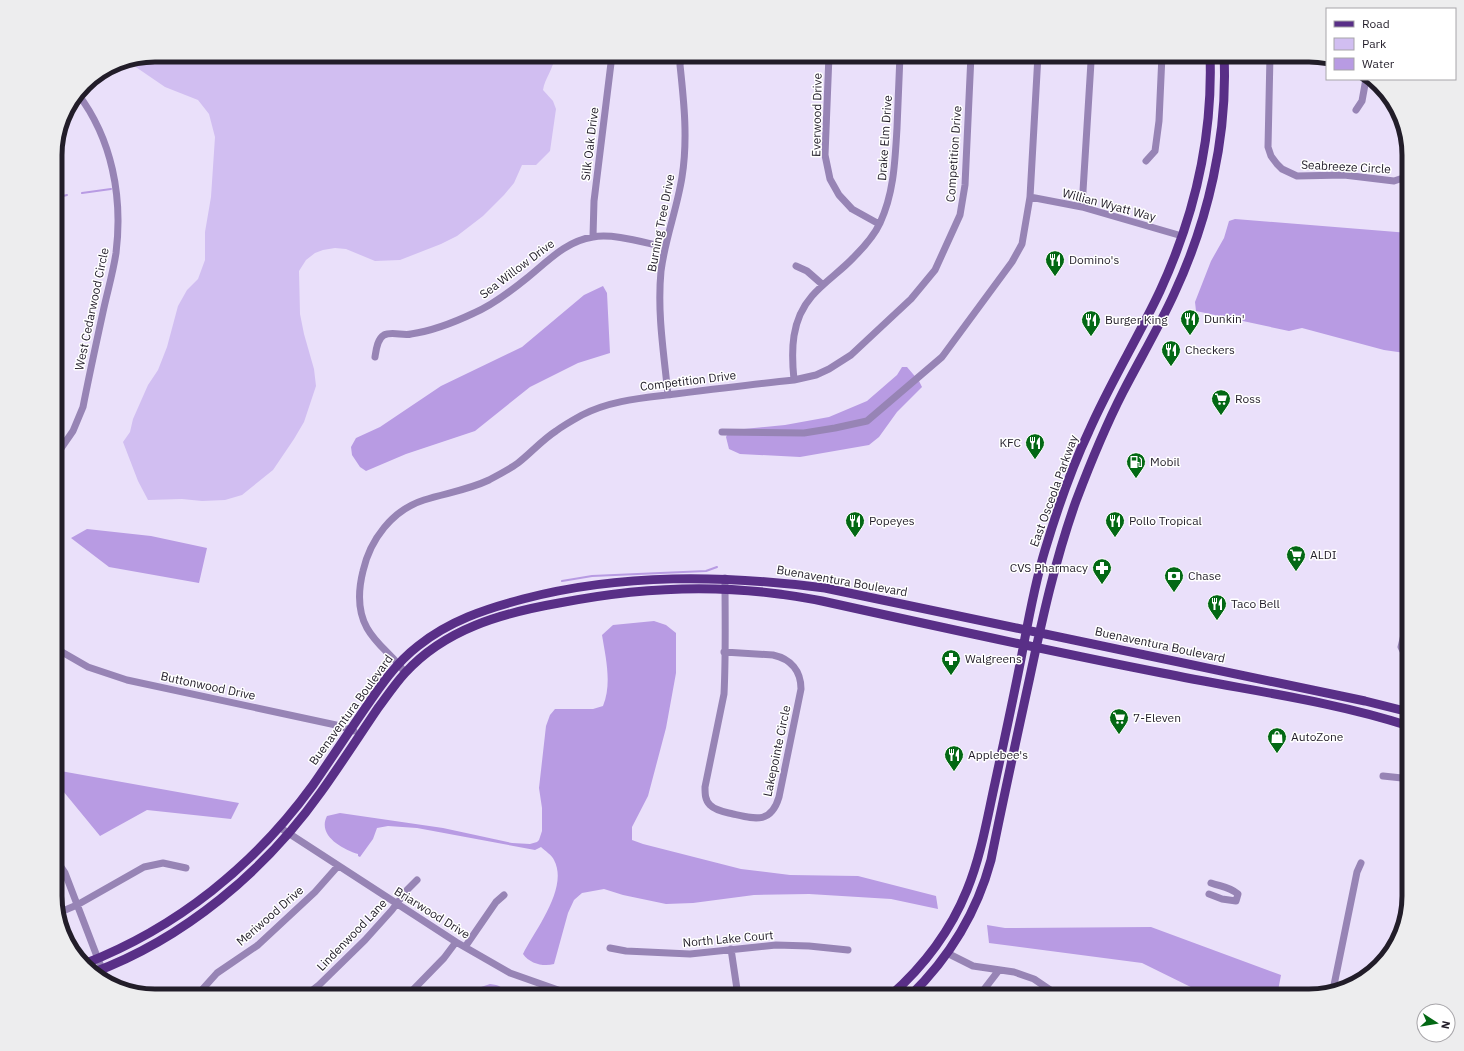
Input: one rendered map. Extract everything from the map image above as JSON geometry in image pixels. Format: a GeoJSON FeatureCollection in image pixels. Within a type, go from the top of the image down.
{"type":"FeatureCollection","features":[{"type":"Feature","properties":{"kind":"main road","name":"East Osceola Parkway"},"geometry":{"type":"LineString","coordinates":[[898,989],[911,977],[934,949],[956,914],[978,859],[1026,630],[1043,558],[1063,496],[1089,430],[1161,287],[1182,236],[1191,208],[1202,159],[1207,127],[1210,62]]}},
{"type":"Feature","properties":{"kind":"main road","name":"East Osceola Parkway"},"geometry":{"type":"LineString","coordinates":[[917,989],[947,953],[966,923],[985,881],[997,833],[1052,577],[1076,502],[1123,392],[1174,293],[1196,240],[1205,212],[1216,162],[1221,129],[1224,93],[1224,62]]}},
{"type":"Feature","properties":{"kind":"main road","name":"Buenaventura Boulevard"},"geometry":{"type":"LineString","coordinates":[[89,962],[136,941],[193,906],[243,865],[279,827],[312,786],[381,685],[399,663],[417,646],[454,622],[473,614],[498,605],[542,594],[578,588],[669,578],[725,578],[791,583],[886,600],[1380,704],[1402,710]]}},
{"type":"Feature","properties":{"kind":"main road","name":"Buenaventura Boulevard"},"geometry":{"type":"LineString","coordinates":[[100,971],[164,938],[203,912],[251,873],[289,834],[321,792],[405,673],[426,654],[443,641],[459,632],[492,618],[537,607],[622,593],[678,589],[777,593],[822,601],[1162,673],[1349,709],[1402,724]]}},
{"type":"Feature","properties":{"kind":"main road"},"geometry":{"type":"LineString","coordinates":[[947,953],[945,947],[947,942],[964,913],[966,892]]}},
{"type":"Feature","properties":{"kind":"street","name":"Silk Oak Drive"},"geometry":{"type":"LineString","coordinates":[[593,236],[594,201],[611,62]]}},
{"type":"Feature","properties":{"kind":"street","name":"Burning Tree Drive"},"geometry":{"type":"LineString","coordinates":[[668,395],[659,312],[661,272],[665,247],[682,176],[685,146],[681,62]]}},
{"type":"Feature","properties":{"kind":"street","name":"Everwood Drive"},"geometry":{"type":"LineString","coordinates":[[829,62],[825,155],[830,179],[839,194],[852,208],[879,224]]}},
{"type":"Feature","properties":{"kind":"street","name":"Drake Elm Drive"},"geometry":{"type":"LineString","coordinates":[[794,380],[792,344],[800,313],[811,297],[862,248],[879,224],[892,188],[900,62]]}},
{"type":"Feature","properties":{"kind":"street","name":"Competition Drive"},"geometry":{"type":"LineString","coordinates":[[405,673],[399,663],[374,638],[367,627],[360,609],[359,592],[366,557],[372,545],[386,525],[405,508],[490,480],[516,464],[555,431],[602,406],[630,399],[794,380],[816,375],[829,369],[851,355],[911,299],[935,270],[960,215],[965,185],[971,62]]}},
{"type":"Feature","properties":{"kind":"street"},"geometry":{"type":"LineString","coordinates":[[722,432],[804,433],[867,421],[942,357],[987,298],[1012,262],[1022,244],[1030,197],[1038,62]]}},
{"type":"Feature","properties":{"kind":"street"},"geometry":{"type":"LineString","coordinates":[[1082,207],[1091,62]]}},
{"type":"Feature","properties":{"kind":"street"},"geometry":{"type":"LineString","coordinates":[[1146,161],[1155,150],[1159,121],[1162,62]]}},
{"type":"Feature","properties":{"kind":"street","name":"Seabreeze Circle"},"geometry":{"type":"LineString","coordinates":[[1270,62],[1268,147],[1271,156],[1282,169],[1297,176],[1344,175],[1394,181],[1402,178]]}},
{"type":"Feature","properties":{"kind":"street"},"geometry":{"type":"LineString","coordinates":[[1356,110],[1362,101],[1366,81]]}},
{"type":"Feature","properties":{"kind":"street","name":"West Cedarwood Circle"},"geometry":{"type":"LineString","coordinates":[[62,447],[73,431],[83,407],[116,253],[118,212],[113,168],[103,137],[88,108],[81,98]]}},
{"type":"Feature","properties":{"kind":"street","name":"Willian Wyatt Way"},"geometry":{"type":"LineString","coordinates":[[1030,197],[1082,207],[1182,236]]}},
{"type":"Feature","properties":{"kind":"street","name":"Sea Willow Drive"},"geometry":{"type":"LineString","coordinates":[[375,357],[379,340],[384,335],[410,335],[433,329],[474,313],[495,302],[527,278],[548,259],[571,243],[593,236],[611,236],[665,247]]}},
{"type":"Feature","properties":{"kind":"street"},"geometry":{"type":"LineString","coordinates":[[796,266],[807,271],[823,285]]}},
{"type":"Feature","properties":{"kind":"street"},"geometry":{"type":"LineString","coordinates":[[1111,385],[1123,392]]}},
{"type":"Feature","properties":{"kind":"street","name":"Lakepointe Circle"},"geometry":{"type":"LineString","coordinates":[[724,652],[781,657],[793,664],[800,675],[801,689],[779,797],[770,814],[762,818],[751,818],[716,810],[709,804],[705,797],[705,787],[724,694],[724,652],[725,578]]}},
{"type":"Feature","properties":{"kind":"street"},"geometry":{"type":"LineString","coordinates":[[881,614],[886,600]]}},
{"type":"Feature","properties":{"kind":"street","name":"Buttonwood Drive"},"geometry":{"type":"LineString","coordinates":[[62,652],[88,667],[127,680],[336,725],[350,729],[360,735]]}},
{"type":"Feature","properties":{"kind":"street"},"geometry":{"type":"LineString","coordinates":[[1252,690],[1256,678]]}},
{"type":"Feature","properties":{"kind":"street"},"geometry":{"type":"LineString","coordinates":[[1383,776],[1402,778]]}},
{"type":"Feature","properties":{"kind":"street"},"geometry":{"type":"LineString","coordinates":[[986,826],[997,833]]}},
{"type":"Feature","properties":{"kind":"street","name":"Briarwood Drive"},"geometry":{"type":"LineString","coordinates":[[279,827],[456,942],[510,973],[549,989]]}},
{"type":"Feature","properties":{"kind":"street"},"geometry":{"type":"LineString","coordinates":[[63,911],[77,905],[144,867],[164,863],[186,868]]}},
{"type":"Feature","properties":{"kind":"street"},"geometry":{"type":"LineString","coordinates":[[1334,985],[1357,872],[1360,864]]}},
{"type":"Feature","properties":{"kind":"street","name":"Meriwood Drive"},"geometry":{"type":"LineString","coordinates":[[203,989],[217,973],[258,944],[315,892],[338,866]]}},
{"type":"Feature","properties":{"kind":"street"},"geometry":{"type":"LineString","coordinates":[[62,868],[104,974]]}},
{"type":"Feature","properties":{"kind":"street","name":"Lindenwood Lane"},"geometry":{"type":"LineString","coordinates":[[314,989],[365,940],[417,880]]}},
{"type":"Feature","properties":{"kind":"street"},"geometry":{"type":"LineString","coordinates":[[1209,894],[1222,899],[1236,901],[1238,894],[1230,887],[1217,886],[1211,883]]}},
{"type":"Feature","properties":{"kind":"street"},"geometry":{"type":"LineString","coordinates":[[465,947],[496,902],[504,895]]}},
{"type":"Feature","properties":{"kind":"street"},"geometry":{"type":"LineString","coordinates":[[414,989],[444,958],[456,942]]}},
{"type":"Feature","properties":{"kind":"street","name":"North Lake Court"},"geometry":{"type":"LineString","coordinates":[[610,948],[626,952],[690,954],[776,945],[809,946],[848,950]]}},
{"type":"Feature","properties":{"kind":"street"},"geometry":{"type":"LineString","coordinates":[[731,949],[737,989]]}},
{"type":"Feature","properties":{"kind":"street"},"geometry":{"type":"LineString","coordinates":[[947,953],[973,966],[1014,972],[1034,979],[1049,989]]}},
{"type":"Feature","properties":{"kind":"street"},"geometry":{"type":"LineString","coordinates":[[985,989],[1000,970]]}},
{"type":"Feature","properties":{"kind":"green space"},"geometry":{"type":"Polygon","coordinates":[[[155,62],[554,62],[543,90],[553,101],[556,109],[550,151],[536,165],[522,165],[514,183],[483,216],[457,236],[400,260],[375,261],[346,249],[335,248],[315,253],[306,260],[299,271],[300,314],[314,369],[316,386],[304,422],[273,470],[242,495],[225,500],[148,500],[138,481],[123,442],[130,432],[133,419],[148,385],[158,370],[167,347],[178,306],[187,290],[198,279],[205,260],[205,232],[211,197],[215,137],[209,114],[198,100],[165,87],[132,65],[155,62]]]}},
{"type":"Feature","properties":{"kind":"water"},"geometry":{"type":"Polygon","coordinates":[[[62,187],[64,202],[62,240],[62,187]]]}},
{"type":"Feature","properties":{"kind":"water"},"geometry":{"type":"Polygon","coordinates":[[[1235,219],[1402,232],[1402,353],[1384,350],[1302,328],[1289,331],[1196,311],[1195,302],[1211,261],[1224,238],[1229,221],[1235,219]]]}},
{"type":"Feature","properties":{"kind":"water"},"geometry":{"type":"Polygon","coordinates":[[[603,286],[607,293],[610,353],[578,363],[530,387],[475,431],[406,454],[366,471],[360,467],[352,455],[351,447],[356,438],[380,427],[441,386],[522,347],[584,295],[603,286]]]}},
{"type":"Feature","properties":{"kind":"water"},"geometry":{"type":"Polygon","coordinates":[[[902,367],[907,367],[922,387],[897,412],[879,437],[869,445],[800,457],[740,454],[729,449],[726,437],[728,433],[744,429],[785,425],[829,417],[867,401],[897,375],[902,367]]]}},
{"type":"Feature","properties":{"kind":"water"},"geometry":{"type":"Polygon","coordinates":[[[87,529],[151,536],[207,548],[199,583],[109,567],[71,538],[87,529]]]}},
{"type":"Feature","properties":{"kind":"water"},"geometry":{"type":"Polygon","coordinates":[[[654,621],[666,625],[676,633],[676,673],[666,728],[648,796],[632,827],[632,840],[741,869],[790,875],[858,876],[936,896],[938,909],[891,899],[809,894],[754,895],[693,903],[666,904],[623,895],[604,889],[582,893],[574,900],[568,913],[554,964],[542,965],[529,960],[523,954],[549,908],[557,883],[557,871],[554,860],[541,847],[535,850],[417,828],[388,826],[377,828],[373,839],[360,857],[358,854],[339,845],[328,835],[325,829],[327,816],[340,813],[443,828],[512,843],[530,844],[537,842],[542,831],[542,808],[539,788],[546,726],[550,715],[555,709],[593,709],[603,706],[606,698],[608,680],[602,635],[613,625],[654,621]]]}},
{"type":"Feature","properties":{"kind":"water"},"geometry":{"type":"Polygon","coordinates":[[[62,771],[239,803],[231,819],[147,810],[100,836],[63,791],[62,771]]]}},
{"type":"Feature","properties":{"kind":"water"},"geometry":{"type":"Polygon","coordinates":[[[987,925],[1005,928],[1151,927],[1281,975],[1278,989],[1195,989],[1142,963],[989,943],[987,925]]]}},
{"type":"Feature","properties":{"kind":"water"},"geometry":{"type":"Polygon","coordinates":[[[490,984],[496,985],[503,989],[479,989],[490,984]]]}},
{"type":"Feature","properties":{"kind":"waterway"},"geometry":{"type":"LineString","coordinates":[[82,193],[111,189]]}},
{"type":"Feature","properties":{"kind":"waterway"},"geometry":{"type":"LineString","coordinates":[[63,196],[67,195]]}},
{"type":"Feature","properties":{"kind":"waterway"},"geometry":{"type":"LineString","coordinates":[[562,581],[592,576],[706,571],[717,567]]}},
{"type":"Feature","properties":{"kind":"place","name":"Domino's"},"geometry":{"type":"Point","coordinates":[1055,277]}},
{"type":"Feature","properties":{"kind":"place","name":"Dunkin'"},"geometry":{"type":"Point","coordinates":[1190,336]}},
{"type":"Feature","properties":{"kind":"place","name":"Burger King"},"geometry":{"type":"Point","coordinates":[1091,337]}},
{"type":"Feature","properties":{"kind":"place","name":"Checkers"},"geometry":{"type":"Point","coordinates":[1171,367]}},
{"type":"Feature","properties":{"kind":"place","name":"Ross"},"geometry":{"type":"Point","coordinates":[1221,416]}},
{"type":"Feature","properties":{"kind":"place","name":"KFC"},"geometry":{"type":"Point","coordinates":[1035,460]}},
{"type":"Feature","properties":{"kind":"place","name":"Mobil"},"geometry":{"type":"Point","coordinates":[1136,479]}},
{"type":"Feature","properties":{"kind":"place","name":"Popeyes"},"geometry":{"type":"Point","coordinates":[855,538]}},
{"type":"Feature","properties":{"kind":"place","name":"Pollo Tropical"},"geometry":{"type":"Point","coordinates":[1115,538]}},
{"type":"Feature","properties":{"kind":"place","name":"ALDI"},"geometry":{"type":"Point","coordinates":[1296,572]}},
{"type":"Feature","properties":{"kind":"place","name":"CVS Pharmacy"},"geometry":{"type":"Point","coordinates":[1102,585]}},
{"type":"Feature","properties":{"kind":"place","name":"Chase"},"geometry":{"type":"Point","coordinates":[1174,593]}},
{"type":"Feature","properties":{"kind":"place","name":"Taco Bell"},"geometry":{"type":"Point","coordinates":[1217,621]}},
{"type":"Feature","properties":{"kind":"place","name":"Walgreens"},"geometry":{"type":"Point","coordinates":[951,676]}},
{"type":"Feature","properties":{"kind":"place","name":"7-Eleven"},"geometry":{"type":"Point","coordinates":[1119,735]}},
{"type":"Feature","properties":{"kind":"place","name":"AutoZone"},"geometry":{"type":"Point","coordinates":[1277,754]}},
{"type":"Feature","properties":{"kind":"place","name":"Applebee's"},"geometry":{"type":"Point","coordinates":[954,772]}}]}
